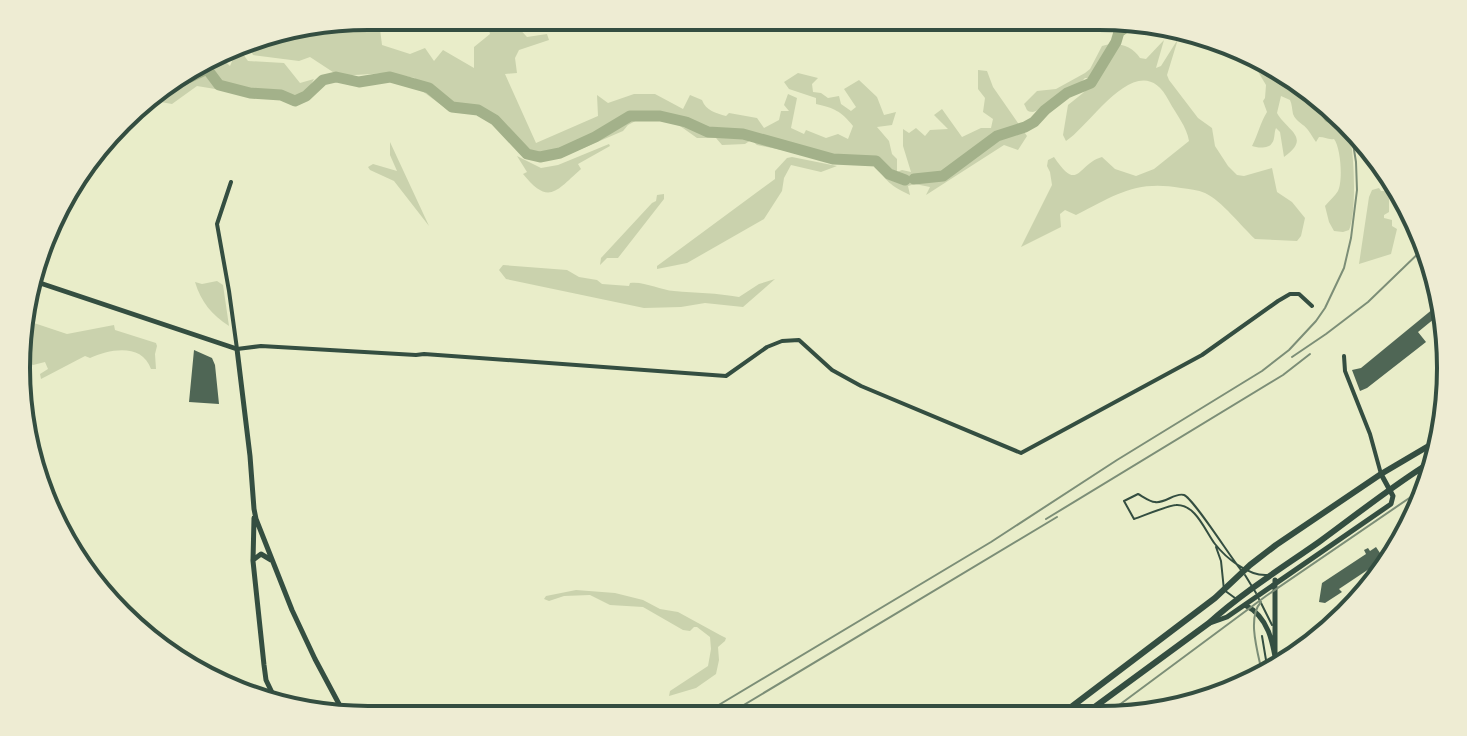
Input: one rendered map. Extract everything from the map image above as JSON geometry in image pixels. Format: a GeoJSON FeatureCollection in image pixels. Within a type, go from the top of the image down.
{"type":"FeatureCollection","features":[{"type":"Feature","properties":{"kind":"main road"},"geometry":{"type":"LineString","coordinates":[[1073,706],[1176,629],[1276,545],[1427,447]]}},
{"type":"Feature","properties":{"kind":"main road"},"geometry":{"type":"LineString","coordinates":[[1096,706],[1241,602],[1272,574],[1421,468]]}},
{"type":"Feature","properties":{"kind":"street"},"geometry":{"type":"LineString","coordinates":[[231,182],[217,224],[229,291],[250,456],[254,509],[253,561],[266,680],[271,691]]}},
{"type":"Feature","properties":{"kind":"street"},"geometry":{"type":"LineString","coordinates":[[41,283],[237,349],[261,346],[424,354],[726,376],[767,347],[794,339],[804,343],[832,370],[861,386],[1021,453],[1202,355],[1290,294],[1299,294],[1312,306]]}},
{"type":"Feature","properties":{"kind":"street"},"geometry":{"type":"LineString","coordinates":[[1241,602],[1276,583],[1393,500],[1345,371],[1344,356]]}},
{"type":"Feature","properties":{"kind":"street"},"geometry":{"type":"LineString","coordinates":[[254,509],[292,610],[339,704]]}},
{"type":"Feature","properties":{"kind":"street"},"geometry":{"type":"LineString","coordinates":[[253,561],[261,554],[274,564]]}},
{"type":"Feature","properties":{"kind":"street"},"geometry":{"type":"LineString","coordinates":[[1272,574],[1276,583],[1275,655]]}},
{"type":"Feature","properties":{"kind":"street"},"geometry":{"type":"LineString","coordinates":[[1241,602],[1266,624],[1275,655]]}},
{"type":"Feature","properties":{"kind":"lane"},"geometry":{"type":"LineString","coordinates":[[1234,562],[1190,498],[1177,495],[1155,502],[1138,494],[1124,501],[1134,519],[1177,505],[1191,509],[1216,546],[1244,571],[1274,630]]}},
{"type":"Feature","properties":{"kind":"lane"},"geometry":{"type":"LineString","coordinates":[[1216,546],[1224,590],[1241,602]]}},
{"type":"Feature","properties":{"kind":"lane"},"geometry":{"type":"LineString","coordinates":[[1244,571],[1257,575],[1272,574]]}},
{"type":"Feature","properties":{"kind":"path"},"geometry":{"type":"LineString","coordinates":[[1262,636],[1266,662]]}},
{"type":"Feature","properties":{"kind":"green space"},"geometry":{"type":"Polygon","coordinates":[[[380,30],[382,45],[410,54],[425,48],[434,61],[443,50],[474,68],[474,47],[490,34],[489,30],[520,30],[527,37],[547,34],[549,40],[519,50],[515,58],[517,73],[505,74],[536,143],[598,116],[597,95],[608,103],[634,94],[655,94],[683,109],[690,95],[719,114],[757,118],[764,128],[779,120],[781,111],[789,111],[784,105],[788,94],[797,98],[791,128],[804,134],[806,130],[826,138],[838,134],[848,139],[853,126],[845,117],[816,104],[816,98],[789,89],[784,82],[798,73],[818,78],[812,84],[813,92],[828,98],[839,96],[841,104],[851,111],[856,107],[844,89],[859,80],[877,97],[884,115],[896,112],[892,125],[877,127],[889,141],[892,154],[897,159],[897,172],[911,172],[903,146],[903,129],[909,133],[916,128],[925,136],[930,130],[948,129],[934,115],[942,109],[962,137],[981,128],[991,128],[993,119],[983,112],[985,98],[978,89],[978,70],[987,71],[993,87],[1027,136],[1018,150],[1004,145],[926,195],[930,187],[908,186],[910,195],[898,189],[885,179],[875,163],[816,151],[812,156],[757,145],[751,140],[745,144],[722,145],[716,138],[697,138],[673,121],[641,118],[623,131],[560,158],[538,161],[528,156],[495,122],[483,116],[448,110],[414,85],[415,78],[387,73],[339,76],[310,57],[299,61],[253,55],[251,51],[302,36],[380,30]]]}},
{"type":"Feature","properties":{"kind":"green space"},"geometry":{"type":"Polygon","coordinates":[[[1164,40],[1156,68],[1161,66],[1178,40],[1167,75],[1169,80],[1198,118],[1212,128],[1215,146],[1237,175],[1272,168],[1277,192],[1292,202],[1305,218],[1301,236],[1297,241],[1255,239],[1225,208],[1205,193],[1151,186],[1126,191],[1076,215],[1065,210],[1060,214],[1061,227],[1021,247],[1052,185],[1048,160],[1054,157],[1062,168],[1074,175],[1102,157],[1115,169],[1136,176],[1154,169],[1189,141],[1169,101],[1157,85],[1144,80],[1116,93],[1066,141],[1063,135],[1068,105],[1096,79],[1085,78],[1070,92],[1035,111],[1028,111],[1024,104],[1037,91],[1056,89],[1085,73],[1102,46],[1123,45],[1146,59],[1164,40]]]}},
{"type":"Feature","properties":{"kind":"green space"},"geometry":{"type":"Polygon","coordinates":[[[243,54],[248,61],[284,63],[300,83],[314,79],[304,97],[282,100],[197,86],[172,104],[160,102],[199,75],[226,62],[230,66],[233,59],[243,54]]]}},
{"type":"Feature","properties":{"kind":"green space"},"geometry":{"type":"Polygon","coordinates":[[[1257,69],[1305,100],[1351,142],[1354,177],[1349,230],[1334,231],[1325,206],[1340,186],[1336,143],[1334,139],[1321,137],[1316,142],[1294,117],[1290,100],[1281,96],[1277,113],[1295,134],[1297,139],[1292,150],[1284,157],[1280,132],[1276,128],[1270,145],[1263,148],[1252,146],[1267,112],[1263,101],[1266,85],[1257,69]]]}},
{"type":"Feature","properties":{"kind":"green space"},"geometry":{"type":"Polygon","coordinates":[[[390,142],[429,226],[394,181],[368,167],[373,164],[397,171],[390,155],[390,142]]]}},
{"type":"Feature","properties":{"kind":"green space"},"geometry":{"type":"Polygon","coordinates":[[[609,144],[578,164],[581,169],[552,192],[540,190],[532,184],[523,174],[527,172],[517,156],[541,168],[558,165],[609,144]]]}},
{"type":"Feature","properties":{"kind":"green space"},"geometry":{"type":"Polygon","coordinates":[[[787,158],[837,166],[821,172],[791,165],[782,191],[764,219],[687,263],[657,269],[775,179],[775,171],[787,158]]]}},
{"type":"Feature","properties":{"kind":"green space"},"geometry":{"type":"Polygon","coordinates":[[[1379,188],[1387,191],[1389,212],[1384,218],[1392,220],[1392,226],[1397,229],[1391,254],[1359,264],[1369,197],[1372,190],[1379,188]]]}},
{"type":"Feature","properties":{"kind":"green space"},"geometry":{"type":"Polygon","coordinates":[[[664,194],[664,199],[618,258],[607,258],[600,265],[601,258],[656,201],[657,195],[664,194]]]}},
{"type":"Feature","properties":{"kind":"green space"},"geometry":{"type":"Polygon","coordinates":[[[503,265],[567,270],[602,284],[646,284],[669,290],[739,297],[759,284],[775,279],[743,307],[705,303],[644,308],[506,279],[499,270],[503,265]]]}},
{"type":"Feature","properties":{"kind":"green space"},"geometry":{"type":"Polygon","coordinates":[[[217,281],[223,285],[229,326],[208,307],[195,282],[217,281]]]}},
{"type":"Feature","properties":{"kind":"green space"},"geometry":{"type":"Polygon","coordinates":[[[33,323],[67,334],[114,325],[115,330],[156,343],[157,346],[156,369],[151,369],[140,355],[125,350],[90,358],[85,356],[41,379],[40,374],[48,369],[45,362],[30,363],[33,323]]]}},
{"type":"Feature","properties":{"kind":"green space"},"geometry":{"type":"Polygon","coordinates":[[[576,590],[615,593],[643,600],[660,609],[678,612],[726,638],[718,647],[716,674],[696,688],[669,696],[670,691],[708,666],[710,637],[697,627],[690,631],[683,630],[643,607],[610,605],[590,595],[564,596],[549,601],[544,599],[576,590]]]}},
{"type":"Feature","properties":{"kind":"building"},"geometry":{"type":"Polygon","coordinates":[[[1432,310],[1433,319],[1418,332],[1426,342],[1360,391],[1352,370],[1361,368],[1432,310]]]}},
{"type":"Feature","properties":{"kind":"building"},"geometry":{"type":"Polygon","coordinates":[[[194,350],[212,358],[219,404],[189,402],[194,350]]]}},
{"type":"Feature","properties":{"kind":"building"},"geometry":{"type":"Polygon","coordinates":[[[1376,547],[1381,554],[1372,567],[1339,589],[1342,592],[1325,603],[1319,602],[1322,583],[1366,554],[1364,550],[1368,548],[1370,551],[1376,547]]]}},
{"type":"Feature","properties":{"kind":"waterway"},"geometry":{"type":"LineString","coordinates":[[914,179],[943,176],[997,136],[1034,122],[1067,93],[1091,83],[1120,31]]}},
{"type":"Feature","properties":{"kind":"waterway"},"geometry":{"type":"LineString","coordinates":[[208,70],[219,85],[250,93],[281,95],[295,101],[306,96],[323,80],[336,77],[359,82],[390,77],[429,88],[452,107],[478,110],[495,120],[527,154],[540,157],[560,153],[630,116],[660,116],[686,122],[708,132],[743,134],[833,159],[876,161],[889,174],[905,180]]}},
{"type":"Feature","properties":{"kind":"tram line"},"geometry":{"type":"LineString","coordinates":[[1119,705],[1266,596],[1411,497]]}},
{"type":"Feature","properties":{"kind":"tram line"},"geometry":{"type":"LineString","coordinates":[[1260,665],[1254,618],[1261,602]]}},
{"type":"Feature","properties":{"kind":"railway"},"geometry":{"type":"LineString","coordinates":[[717,706],[991,542],[1262,371],[1289,350],[1325,308],[1344,268],[1357,190],[1353,145]]}},
{"type":"Feature","properties":{"kind":"railway"},"geometry":{"type":"LineString","coordinates":[[1292,357],[1368,302],[1417,254]]}},
{"type":"Feature","properties":{"kind":"railway"},"geometry":{"type":"LineString","coordinates":[[1046,519],[1283,375],[1310,354]]}},
{"type":"Feature","properties":{"kind":"railway"},"geometry":{"type":"LineString","coordinates":[[742,706],[1057,517]]}}]}
